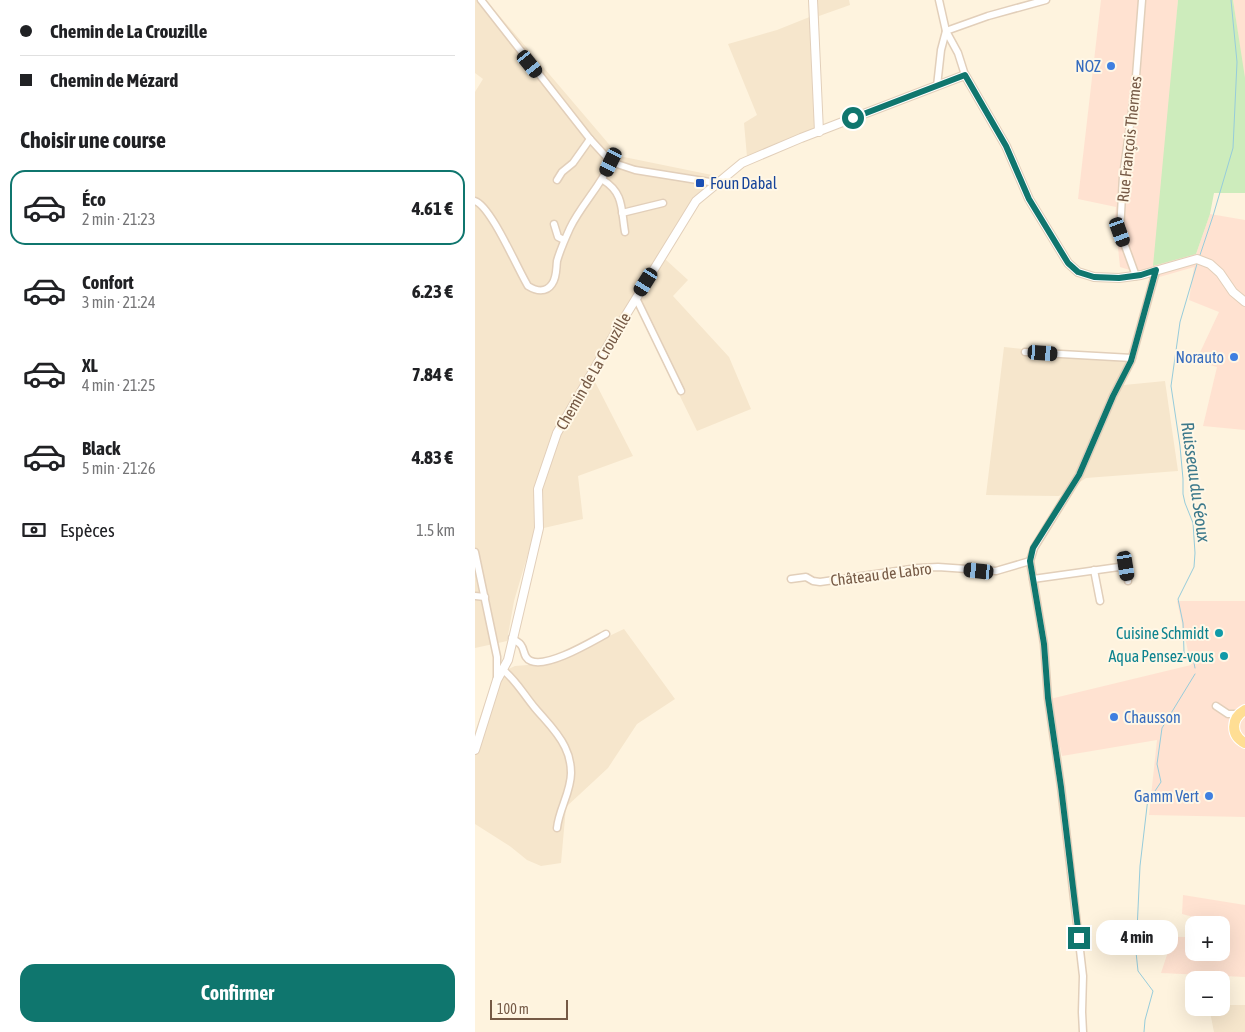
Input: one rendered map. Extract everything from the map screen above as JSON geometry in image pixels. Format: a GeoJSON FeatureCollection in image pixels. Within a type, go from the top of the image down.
{"type":"FeatureCollection","features":[{"type":"Feature","properties":{"kind":"main road"},"geometry":{"type":"LineString","coordinates":[[1239,715],[1235,733],[1245,743]]}},
{"type":"Feature","properties":{"kind":"street"},"geometry":{"type":"LineString","coordinates":[[481,0],[591,140],[611,162],[635,170],[716,183]]}},
{"type":"Feature","properties":{"kind":"street"},"geometry":{"type":"LineString","coordinates":[[813,0],[819,132]]}},
{"type":"Feature","properties":{"kind":"street"},"geometry":{"type":"LineString","coordinates":[[939,0],[946,31],[958,53],[965,75],[1006,146],[1029,199],[1068,263],[1078,272],[1094,277],[1119,278],[1136,276],[1197,259],[1210,264],[1220,273],[1233,292],[1245,302]]}},
{"type":"Feature","properties":{"kind":"street"},"geometry":{"type":"LineString","coordinates":[[946,31],[988,16],[1046,0]]}},
{"type":"Feature","properties":{"kind":"street","name":"Rue François Thermes"},"geometry":{"type":"LineString","coordinates":[[1136,276],[1120,232],[1123,176],[1135,89],[1141,0]]}},
{"type":"Feature","properties":{"kind":"street"},"geometry":{"type":"LineString","coordinates":[[937,86],[941,50],[946,31]]}},
{"type":"Feature","properties":{"kind":"street","name":"Chemin de La Crouzille"},"geometry":{"type":"LineString","coordinates":[[475,750],[497,680],[508,660],[539,528],[538,490],[557,433],[636,298],[696,201],[742,163],[965,75]]}},
{"type":"Feature","properties":{"kind":"street"},"geometry":{"type":"LineString","coordinates":[[557,180],[591,140]]}},
{"type":"Feature","properties":{"kind":"street"},"geometry":{"type":"LineString","coordinates":[[475,201],[483,206],[505,241],[528,286],[535,290],[543,290],[552,285],[556,276],[557,262],[571,226],[603,180],[611,162]]}},
{"type":"Feature","properties":{"kind":"street"},"geometry":{"type":"LineString","coordinates":[[603,180],[612,186],[618,194],[625,232]]}},
{"type":"Feature","properties":{"kind":"street"},"geometry":{"type":"LineString","coordinates":[[621,214],[663,203]]}},
{"type":"Feature","properties":{"kind":"street"},"geometry":{"type":"LineString","coordinates":[[554,224],[555,233],[558,237],[565,240]]}},
{"type":"Feature","properties":{"kind":"street"},"geometry":{"type":"LineString","coordinates":[[1083,1032],[1083,976],[1061,787],[1048,698],[1044,644],[1030,561],[1033,548],[1079,475],[1113,396],[1132,358],[1156,270]]}},
{"type":"Feature","properties":{"kind":"street"},"geometry":{"type":"LineString","coordinates":[[636,298],[681,391]]}},
{"type":"Feature","properties":{"kind":"street"},"geometry":{"type":"LineString","coordinates":[[1025,352],[1132,358]]}},
{"type":"Feature","properties":{"kind":"street"},"geometry":{"type":"LineString","coordinates":[[475,552],[497,657],[497,680]]}},
{"type":"Feature","properties":{"kind":"street","name":"Château de Labro"},"geometry":{"type":"LineString","coordinates":[[791,579],[806,577],[820,582],[870,574],[939,567],[996,572],[1030,561]]}},
{"type":"Feature","properties":{"kind":"street"},"geometry":{"type":"LineString","coordinates":[[1033,579],[1126,566],[1128,582]]}},
{"type":"Feature","properties":{"kind":"street"},"geometry":{"type":"LineString","coordinates":[[1094,570],[1100,601]]}},
{"type":"Feature","properties":{"kind":"street"},"geometry":{"type":"LineString","coordinates":[[475,596],[485,597]]}},
{"type":"Feature","properties":{"kind":"street"},"geometry":{"type":"LineString","coordinates":[[512,638],[520,643],[525,656],[530,661],[541,662],[572,653],[606,634]]}},
{"type":"Feature","properties":{"kind":"street"},"geometry":{"type":"LineString","coordinates":[[502,671],[513,679],[561,740],[568,754],[570,778],[559,811],[557,828]]}},
{"type":"Feature","properties":{"kind":"shaded area"},"geometry":{"type":"Polygon","coordinates":[[[475,0],[486,0],[619,156],[712,175],[665,259],[688,280],[673,296],[729,357],[751,409],[697,431],[633,300],[592,376],[633,456],[578,476],[583,519],[535,530],[514,601],[507,641],[475,648],[475,92],[483,79],[475,73],[475,0]]]}},
{"type":"Feature","properties":{"kind":"shaded area"},"geometry":{"type":"Polygon","coordinates":[[[809,0],[849,0],[850,5],[819,16],[821,127],[747,157],[744,123],[757,115],[728,44],[777,30],[812,16],[809,0]]]}},
{"type":"Feature","properties":{"kind":"shaded area"},"geometry":{"type":"Polygon","coordinates":[[[1101,0],[1178,0],[1164,171],[1196,254],[1210,214],[1245,220],[1245,430],[1203,426],[1217,367],[1196,361],[1219,312],[1189,300],[1194,267],[1156,278],[1120,267],[1115,218],[1116,207],[1078,199],[1101,0]]]}},
{"type":"Feature","properties":{"kind":"shaded area"},"geometry":{"type":"Polygon","coordinates":[[[1233,0],[1245,0],[1245,78],[1244,78],[1233,0]]]}},
{"type":"Feature","properties":{"kind":"shaded area"},"geometry":{"type":"Polygon","coordinates":[[[1004,347],[1126,360],[1124,385],[1165,381],[1178,471],[1086,478],[1059,496],[986,495],[1004,347]]]}},
{"type":"Feature","properties":{"kind":"shaded area"},"geometry":{"type":"Polygon","coordinates":[[[1177,601],[1245,601],[1245,817],[1149,815],[1157,740],[1062,756],[1050,699],[1191,665],[1177,601]]]}},
{"type":"Feature","properties":{"kind":"shaded area"},"geometry":{"type":"Polygon","coordinates":[[[624,629],[675,699],[637,724],[608,768],[566,807],[561,863],[541,866],[527,860],[511,847],[475,824],[475,732],[494,676],[515,666],[552,663],[624,629]]]}},
{"type":"Feature","properties":{"kind":"shaded area"},"geometry":{"type":"Polygon","coordinates":[[[1183,895],[1245,905],[1245,977],[1230,976],[1230,971],[1185,971],[1185,974],[1161,973],[1173,937],[1185,937],[1185,961],[1230,961],[1230,916],[1190,916],[1182,914],[1183,895]]]}},
{"type":"Feature","properties":{"kind":"shaded area"},"geometry":{"type":"Polygon","coordinates":[[[1230,1005],[1245,1005],[1245,1032],[1214,1032],[1211,1016],[1230,1016],[1230,1005]]]}},
{"type":"Feature","properties":{"kind":"green space"},"geometry":{"type":"Polygon","coordinates":[[[1178,0],[1233,0],[1245,78],[1245,193],[1214,193],[1210,214],[1196,254],[1153,266],[1178,0]]]}},
{"type":"Feature","properties":{"kind":"waterway","name":"Ruisseau du Séoux"},"geometry":{"type":"LineString","coordinates":[[1200,255],[1233,148],[1237,62],[1231,0]]}},
{"type":"Feature","properties":{"kind":"waterway","name":"Ruisseau du Séoux"},"geometry":{"type":"LineString","coordinates":[[1195,668],[1194,663],[1184,652],[1183,623],[1178,599],[1194,567],[1195,553],[1193,523],[1183,494],[1180,446],[1171,386],[1180,322],[1197,264]]}},
{"type":"Feature","properties":{"kind":"waterway","name":"Ruisseau du Séoux"},"geometry":{"type":"LineString","coordinates":[[1144,1032],[1145,1020],[1153,991],[1138,971],[1136,952],[1140,866],[1148,798],[1161,782],[1157,764],[1162,728],[1195,674]]}},
{"type":"Feature","properties":{"kind":"place","name":"NOZ"},"geometry":{"type":"Point","coordinates":[1111,66]}},
{"type":"Feature","properties":{"kind":"place","name":"Foun Dabal"},"geometry":{"type":"Point","coordinates":[700,183]}},
{"type":"Feature","properties":{"kind":"place","name":"Norauto"},"geometry":{"type":"Point","coordinates":[1234,357]}},
{"type":"Feature","properties":{"kind":"place","name":"Cuisine Schmidt"},"geometry":{"type":"Point","coordinates":[1219,633]}},
{"type":"Feature","properties":{"kind":"place","name":"Aqua Pensez-vous"},"geometry":{"type":"Point","coordinates":[1224,656]}},
{"type":"Feature","properties":{"kind":"place","name":"Chausson"},"geometry":{"type":"Point","coordinates":[1114,717]}},
{"type":"Feature","properties":{"kind":"place","name":"Gamm Vert"},"geometry":{"type":"Point","coordinates":[1209,796]}},
{"type":"Feature","properties":{"kind":"route"},"geometry":{"type":"LineString","coordinates":[[853,118],[965,75],[1006,146],[1029,199],[1068,263],[1078,272],[1094,277],[1119,278],[1141,275],[1156,270],[1131,361],[1113,396],[1079,475],[1033,548],[1030,561],[1044,644],[1048,698],[1079,938]]}}]}
